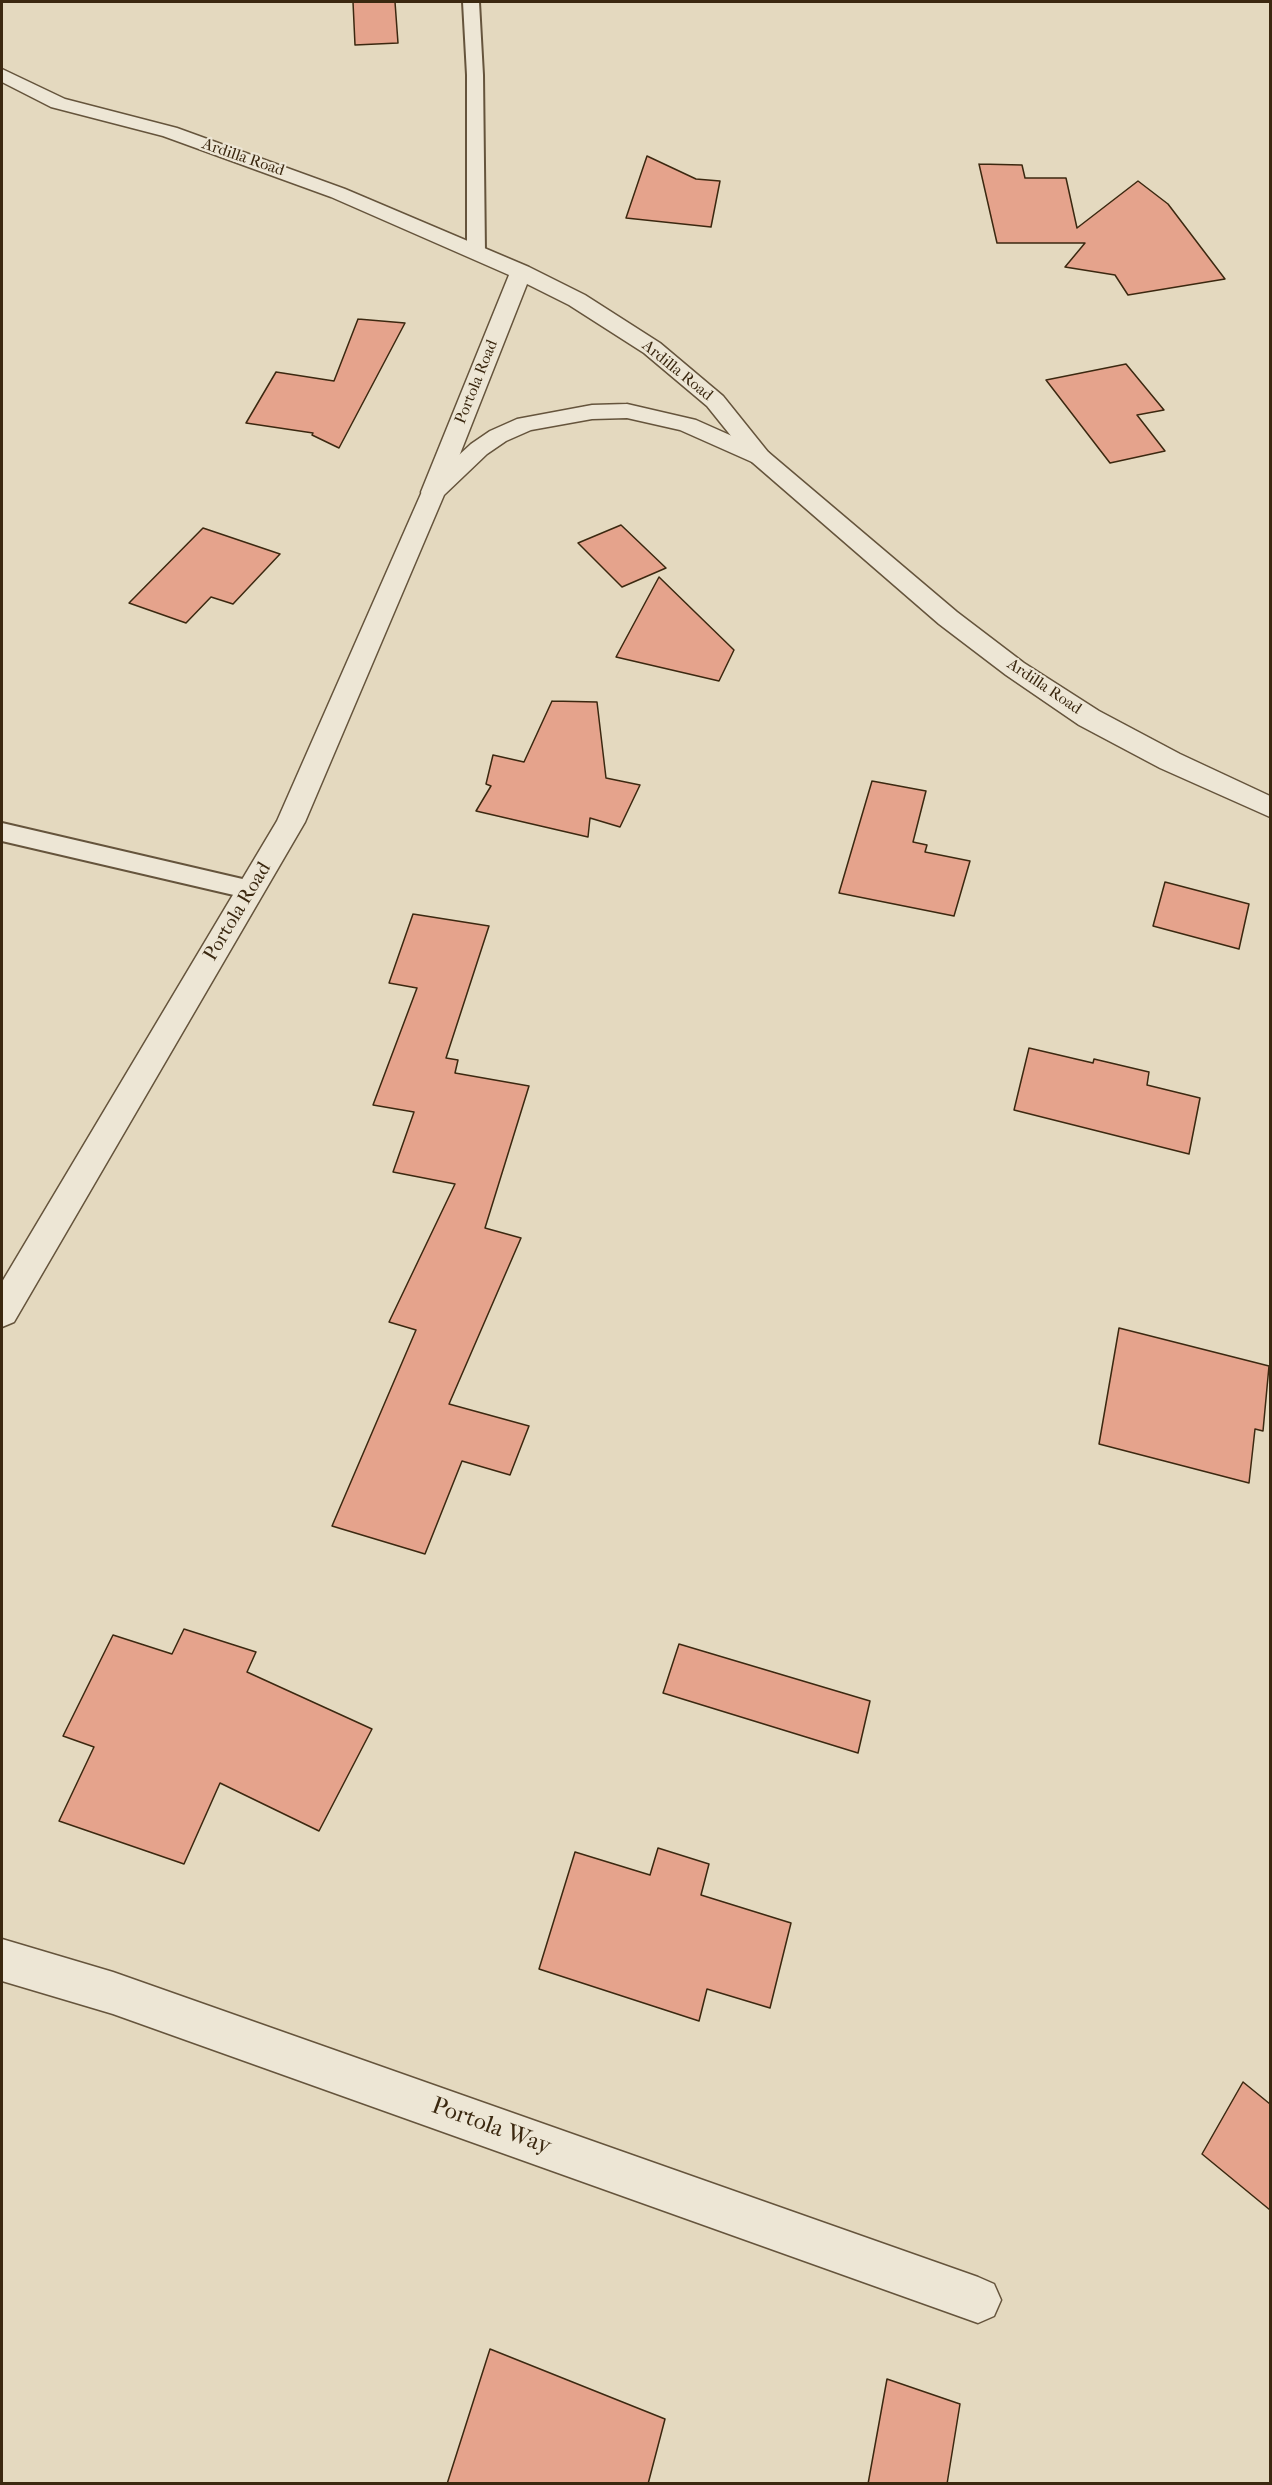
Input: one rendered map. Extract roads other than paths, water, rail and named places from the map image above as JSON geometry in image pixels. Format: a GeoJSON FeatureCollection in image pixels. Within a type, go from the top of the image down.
{"type":"FeatureCollection","features":[{"type":"Feature","properties":{"kind":"street","name":"Ardilla Road"},"geometry":{"type":"LineString","coordinates":[[2,75],[58,103],[170,132],[284,172],[521,272],[577,300],[652,348],[715,401],[760,457],[948,618],[1023,675],[1089,718],[1149,750],[1270,807]]}},
{"type":"Feature","properties":{"kind":"street","name":"Portola Road"},"geometry":{"type":"LineString","coordinates":[[2,1312],[291,822],[433,492],[521,272]]}},
{"type":"Feature","properties":{"kind":"street","name":"Portola Road"},"geometry":{"type":"LineString","coordinates":[[433,492],[463,461],[498,436],[525,424],[592,412],[627,411],[659,417],[716,435],[760,457]]}},
{"type":"Feature","properties":{"kind":"street","name":"Portola Way"},"geometry":{"type":"LineString","coordinates":[[2,1960],[124,1996],[978,2301]]}},
{"type":"Feature","properties":{"kind":"lane"},"geometry":{"type":"LineString","coordinates":[[471,2],[475,75],[476,253]]}},
{"type":"Feature","properties":{"kind":"lane"},"geometry":{"type":"LineString","coordinates":[[2,832],[251,890]]}}]}
